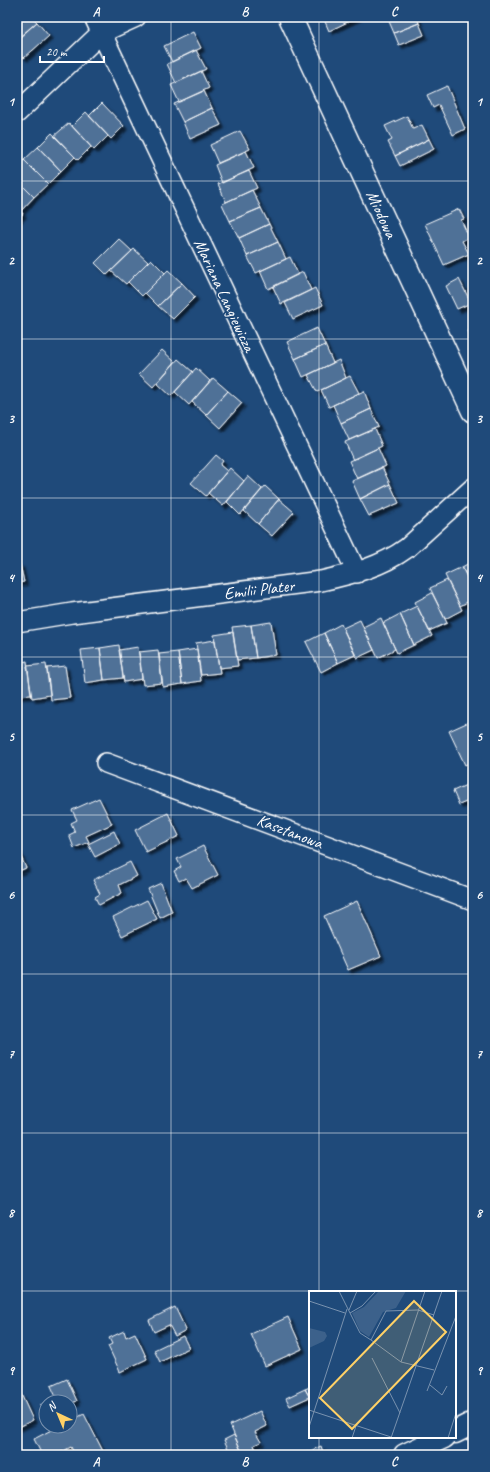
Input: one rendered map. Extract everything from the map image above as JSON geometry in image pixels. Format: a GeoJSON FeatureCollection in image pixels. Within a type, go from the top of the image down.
{"type":"FeatureCollection","features":[{"type":"Feature","properties":{"kind":"street"},"geometry":{"type":"LineString","coordinates":[[17,113],[97,25],[136,17]]}},
{"type":"Feature","properties":{"kind":"street","name":"Miodowa"},"geometry":{"type":"LineString","coordinates":[[290,17],[473,411]]}},
{"type":"Feature","properties":{"kind":"street","name":"Mariana Langiewicza"},"geometry":{"type":"LineString","coordinates":[[97,25],[357,573]]}},
{"type":"Feature","properties":{"kind":"street","name":"Emilii Plater"},"geometry":{"type":"LineString","coordinates":[[17,622],[72,613],[321,581],[357,573],[395,557],[407,548],[473,488]]}},
{"type":"Feature","properties":{"kind":"street","name":"Kasztanowa"},"geometry":{"type":"LineString","coordinates":[[106,763],[473,900]]}},
{"type":"Feature","properties":{"kind":"street"},"geometry":{"type":"LineString","coordinates":[[456,1432],[473,1424]]}},
{"type":"Feature","properties":{"kind":"street"},"geometry":{"type":"LineString","coordinates":[[405,1455],[442,1438]]}},
{"type":"Feature","properties":{"kind":"building"},"geometry":{"type":"Polygon","coordinates":[[[17,17],[32,17],[37,22],[17,39],[17,17]]]}},
{"type":"Feature","properties":{"kind":"building"},"geometry":{"type":"Polygon","coordinates":[[[323,17],[358,17],[329,31],[323,17]]]}},
{"type":"Feature","properties":{"kind":"building"},"geometry":{"type":"Polygon","coordinates":[[[394,17],[417,17],[419,23],[394,33],[388,19],[394,17]]]}},
{"type":"Feature","properties":{"kind":"building"},"geometry":{"type":"Polygon","coordinates":[[[37,22],[49,36],[24,58],[17,51],[17,40],[37,22]]]}},
{"type":"Feature","properties":{"kind":"building"},"geometry":{"type":"Polygon","coordinates":[[[419,23],[424,35],[399,45],[394,33],[419,23]]]}},
{"type":"Feature","properties":{"kind":"building"},"geometry":{"type":"Polygon","coordinates":[[[193,32],[201,48],[172,62],[164,46],[193,32]]]}},
{"type":"Feature","properties":{"kind":"building"},"geometry":{"type":"Polygon","coordinates":[[[196,50],[206,69],[176,83],[167,64],[196,50]]]}},
{"type":"Feature","properties":{"kind":"building"},"geometry":{"type":"Polygon","coordinates":[[[201,71],[209,88],[179,102],[171,85],[201,71]]]}},
{"type":"Feature","properties":{"kind":"building"},"geometry":{"type":"Polygon","coordinates":[[[447,86],[465,129],[453,135],[439,105],[433,108],[427,95],[447,86]]]}},
{"type":"Feature","properties":{"kind":"building"},"geometry":{"type":"Polygon","coordinates":[[[204,91],[212,108],[183,122],[174,104],[204,91]]]}},
{"type":"Feature","properties":{"kind":"building"},"geometry":{"type":"Polygon","coordinates":[[[102,103],[124,126],[111,139],[89,116],[102,103]]]}},
{"type":"Feature","properties":{"kind":"building"},"geometry":{"type":"Polygon","coordinates":[[[212,108],[221,125],[190,139],[183,122],[212,108]]]}},
{"type":"Feature","properties":{"kind":"building"},"geometry":{"type":"Polygon","coordinates":[[[86,112],[108,136],[94,150],[72,126],[86,112]]]}},
{"type":"Feature","properties":{"kind":"building"},"geometry":{"type":"Polygon","coordinates":[[[407,116],[413,129],[422,125],[429,139],[395,156],[388,142],[392,140],[385,126],[407,116]]]}},
{"type":"Feature","properties":{"kind":"building"},"geometry":{"type":"Polygon","coordinates":[[[69,123],[91,147],[78,160],[54,136],[69,123]]]}},
{"type":"Feature","properties":{"kind":"building"},"geometry":{"type":"Polygon","coordinates":[[[240,131],[250,149],[218,163],[210,145],[240,131]]]}},
{"type":"Feature","properties":{"kind":"building"},"geometry":{"type":"Polygon","coordinates":[[[52,133],[75,157],[61,171],[38,147],[52,133]]]}},
{"type":"Feature","properties":{"kind":"building"},"geometry":{"type":"Polygon","coordinates":[[[429,139],[434,149],[400,166],[395,156],[429,139]]]}},
{"type":"Feature","properties":{"kind":"building"},"geometry":{"type":"Polygon","coordinates":[[[38,147],[61,171],[48,184],[24,160],[38,147]]]}},
{"type":"Feature","properties":{"kind":"building"},"geometry":{"type":"Polygon","coordinates":[[[246,151],[254,168],[222,183],[215,165],[246,151]]]}},
{"type":"Feature","properties":{"kind":"building"},"geometry":{"type":"Polygon","coordinates":[[[24,160],[48,184],[34,197],[17,180],[17,167],[24,160]]]}},
{"type":"Feature","properties":{"kind":"building"},"geometry":{"type":"Polygon","coordinates":[[[249,171],[257,188],[226,202],[218,184],[249,171]]]}},
{"type":"Feature","properties":{"kind":"building"},"geometry":{"type":"Polygon","coordinates":[[[17,180],[34,197],[21,211],[17,207],[17,180]]]}},
{"type":"Feature","properties":{"kind":"building"},"geometry":{"type":"Polygon","coordinates":[[[252,190],[261,208],[230,221],[222,204],[252,190]]]}},
{"type":"Feature","properties":{"kind":"building"},"geometry":{"type":"Polygon","coordinates":[[[17,207],[23,214],[17,220],[17,207]]]}},
{"type":"Feature","properties":{"kind":"building"},"geometry":{"type":"Polygon","coordinates":[[[261,208],[269,224],[239,238],[230,221],[261,208]]]}},
{"type":"Feature","properties":{"kind":"building"},"geometry":{"type":"Polygon","coordinates":[[[459,209],[464,219],[461,220],[469,237],[462,241],[469,254],[444,265],[425,224],[459,209]]]}},
{"type":"Feature","properties":{"kind":"building"},"geometry":{"type":"Polygon","coordinates":[[[269,224],[278,242],[247,256],[239,238],[269,224]]]}},
{"type":"Feature","properties":{"kind":"building"},"geometry":{"type":"Polygon","coordinates":[[[119,239],[132,251],[107,275],[95,263],[119,239]]]}},
{"type":"Feature","properties":{"kind":"building"},"geometry":{"type":"Polygon","coordinates":[[[278,242],[286,259],[256,273],[247,256],[278,242]]]}},
{"type":"Feature","properties":{"kind":"building"},"geometry":{"type":"Polygon","coordinates":[[[134,249],[148,262],[126,284],[111,271],[134,249]]]}},
{"type":"Feature","properties":{"kind":"building"},"geometry":{"type":"Polygon","coordinates":[[[290,257],[298,274],[268,289],[260,271],[290,257]]]}},
{"type":"Feature","properties":{"kind":"building"},"geometry":{"type":"Polygon","coordinates":[[[151,259],[165,273],[142,296],[128,282],[151,259]]]}},
{"type":"Feature","properties":{"kind":"building"},"geometry":{"type":"Polygon","coordinates":[[[168,270],[182,283],[158,306],[145,293],[168,270]]]}},
{"type":"Feature","properties":{"kind":"building"},"geometry":{"type":"Polygon","coordinates":[[[303,272],[311,290],[281,304],[273,287],[303,272]]]}},
{"type":"Feature","properties":{"kind":"building"},"geometry":{"type":"Polygon","coordinates":[[[459,279],[471,303],[457,309],[446,286],[459,279]]]}},
{"type":"Feature","properties":{"kind":"building"},"geometry":{"type":"Polygon","coordinates":[[[182,283],[195,297],[173,319],[158,306],[182,283]]]}},
{"type":"Feature","properties":{"kind":"building"},"geometry":{"type":"Polygon","coordinates":[[[315,288],[323,305],[293,319],[285,303],[315,288]]]}},
{"type":"Feature","properties":{"kind":"building"},"geometry":{"type":"Polygon","coordinates":[[[317,328],[325,345],[295,359],[287,342],[317,328]]]}},
{"type":"Feature","properties":{"kind":"building"},"geometry":{"type":"Polygon","coordinates":[[[473,328],[473,341],[468,331],[473,328]]]}},
{"type":"Feature","properties":{"kind":"building"},"geometry":{"type":"Polygon","coordinates":[[[325,345],[333,363],[303,377],[295,359],[325,345]]]}},
{"type":"Feature","properties":{"kind":"building"},"geometry":{"type":"Polygon","coordinates":[[[162,350],[175,362],[153,387],[139,374],[162,350]]]}},
{"type":"Feature","properties":{"kind":"building"},"geometry":{"type":"Polygon","coordinates":[[[178,359],[193,372],[171,396],[157,383],[178,359]]]}},
{"type":"Feature","properties":{"kind":"building"},"geometry":{"type":"Polygon","coordinates":[[[339,360],[346,378],[317,392],[308,375],[339,360]]]}},
{"type":"Feature","properties":{"kind":"building"},"geometry":{"type":"Polygon","coordinates":[[[196,368],[210,381],[189,405],[175,392],[196,368]]]}},
{"type":"Feature","properties":{"kind":"building"},"geometry":{"type":"Polygon","coordinates":[[[350,376],[359,393],[329,407],[321,390],[350,376]]]}},
{"type":"Feature","properties":{"kind":"building"},"geometry":{"type":"Polygon","coordinates":[[[213,378],[228,391],[206,415],[192,402],[213,378]]]}},
{"type":"Feature","properties":{"kind":"building"},"geometry":{"type":"Polygon","coordinates":[[[228,391],[242,403],[220,428],[206,415],[228,391]]]}},
{"type":"Feature","properties":{"kind":"building"},"geometry":{"type":"Polygon","coordinates":[[[364,391],[371,409],[341,423],[333,405],[364,391]]]}},
{"type":"Feature","properties":{"kind":"building"},"geometry":{"type":"Polygon","coordinates":[[[371,409],[379,427],[349,440],[341,423],[371,409]]]}},
{"type":"Feature","properties":{"kind":"building"},"geometry":{"type":"Polygon","coordinates":[[[375,429],[382,446],[353,460],[345,442],[375,429]]]}},
{"type":"Feature","properties":{"kind":"building"},"geometry":{"type":"Polygon","coordinates":[[[378,448],[386,466],[357,479],[349,461],[378,448]]]}},
{"type":"Feature","properties":{"kind":"building"},"geometry":{"type":"Polygon","coordinates":[[[216,455],[223,461],[220,465],[227,471],[206,496],[191,483],[216,455]]]}},
{"type":"Feature","properties":{"kind":"building"},"geometry":{"type":"Polygon","coordinates":[[[382,467],[390,484],[360,499],[352,481],[382,467]]]}},
{"type":"Feature","properties":{"kind":"building"},"geometry":{"type":"Polygon","coordinates":[[[230,468],[244,481],[223,506],[208,493],[230,468]]]}},
{"type":"Feature","properties":{"kind":"building"},"geometry":{"type":"Polygon","coordinates":[[[248,476],[262,489],[240,515],[227,502],[248,476]]]}},
{"type":"Feature","properties":{"kind":"building"},"geometry":{"type":"Polygon","coordinates":[[[390,484],[399,503],[369,516],[360,499],[390,484]]]}},
{"type":"Feature","properties":{"kind":"building"},"geometry":{"type":"Polygon","coordinates":[[[265,486],[279,499],[258,524],[244,511],[265,486]]]}},
{"type":"Feature","properties":{"kind":"building"},"geometry":{"type":"Polygon","coordinates":[[[279,499],[294,512],[272,536],[258,524],[279,499]]]}},
{"type":"Feature","properties":{"kind":"building"},"geometry":{"type":"Polygon","coordinates":[[[473,561],[473,589],[462,567],[473,561]]]}},
{"type":"Feature","properties":{"kind":"building"},"geometry":{"type":"Polygon","coordinates":[[[20,564],[24,582],[17,583],[17,565],[20,564]]]}},
{"type":"Feature","properties":{"kind":"building"},"geometry":{"type":"Polygon","coordinates":[[[462,567],[473,589],[473,599],[460,606],[445,575],[462,567]]]}},
{"type":"Feature","properties":{"kind":"building"},"geometry":{"type":"Polygon","coordinates":[[[447,580],[462,610],[445,619],[430,588],[447,580]]]}},
{"type":"Feature","properties":{"kind":"building"},"geometry":{"type":"Polygon","coordinates":[[[432,593],[447,623],[429,631],[415,602],[432,593]]]}},
{"type":"Feature","properties":{"kind":"building"},"geometry":{"type":"Polygon","coordinates":[[[417,606],[432,636],[414,645],[400,614],[417,606]]]}},
{"type":"Feature","properties":{"kind":"building"},"geometry":{"type":"Polygon","coordinates":[[[400,614],[414,645],[397,653],[383,623],[400,614]]]}},
{"type":"Feature","properties":{"kind":"building"},"geometry":{"type":"Polygon","coordinates":[[[381,618],[395,649],[378,658],[363,627],[381,618]]]}},
{"type":"Feature","properties":{"kind":"building"},"geometry":{"type":"Polygon","coordinates":[[[360,620],[374,650],[357,658],[343,628],[360,620]]]}},
{"type":"Feature","properties":{"kind":"building"},"geometry":{"type":"Polygon","coordinates":[[[271,622],[276,655],[256,658],[251,625],[271,622]]]}},
{"type":"Feature","properties":{"kind":"building"},"geometry":{"type":"Polygon","coordinates":[[[341,624],[355,655],[338,663],[324,633],[341,624]]]}},
{"type":"Feature","properties":{"kind":"building"},"geometry":{"type":"Polygon","coordinates":[[[251,625],[256,658],[237,660],[232,627],[251,625]]]}},
{"type":"Feature","properties":{"kind":"building"},"geometry":{"type":"Polygon","coordinates":[[[233,632],[238,666],[219,668],[214,635],[233,632]]]}},
{"type":"Feature","properties":{"kind":"building"},"geometry":{"type":"Polygon","coordinates":[[[324,633],[338,663],[321,672],[306,642],[324,633]]]}},
{"type":"Feature","properties":{"kind":"building"},"geometry":{"type":"Polygon","coordinates":[[[215,640],[220,673],[201,675],[196,643],[215,640]]]}},
{"type":"Feature","properties":{"kind":"building"},"geometry":{"type":"Polygon","coordinates":[[[119,645],[123,678],[104,680],[100,648],[119,645]]]}},
{"type":"Feature","properties":{"kind":"building"},"geometry":{"type":"Polygon","coordinates":[[[138,647],[142,679],[124,682],[119,650],[138,647]]]}},
{"type":"Feature","properties":{"kind":"building"},"geometry":{"type":"Polygon","coordinates":[[[100,648],[104,680],[85,683],[81,650],[100,648]]]}},
{"type":"Feature","properties":{"kind":"building"},"geometry":{"type":"Polygon","coordinates":[[[197,649],[201,681],[182,684],[178,652],[197,649]]]}},
{"type":"Feature","properties":{"kind":"building"},"geometry":{"type":"Polygon","coordinates":[[[158,650],[162,683],[143,685],[139,652],[158,650]]]}},
{"type":"Feature","properties":{"kind":"building"},"geometry":{"type":"Polygon","coordinates":[[[178,652],[182,684],[163,687],[159,654],[178,652]]]}},
{"type":"Feature","properties":{"kind":"building"},"geometry":{"type":"Polygon","coordinates":[[[27,661],[31,695],[17,696],[17,663],[27,661]]]}},
{"type":"Feature","properties":{"kind":"building"},"geometry":{"type":"Polygon","coordinates":[[[46,664],[50,695],[32,698],[27,666],[46,664]]]}},
{"type":"Feature","properties":{"kind":"building"},"geometry":{"type":"Polygon","coordinates":[[[65,666],[70,698],[51,700],[47,668],[65,666]]]}},
{"type":"Feature","properties":{"kind":"building"},"geometry":{"type":"Polygon","coordinates":[[[473,720],[473,761],[465,765],[449,731],[473,720]]]}},
{"type":"Feature","properties":{"kind":"building"},"geometry":{"type":"Polygon","coordinates":[[[473,782],[473,799],[459,805],[453,791],[473,782]]]}},
{"type":"Feature","properties":{"kind":"building"},"geometry":{"type":"Polygon","coordinates":[[[99,798],[112,824],[86,836],[89,842],[74,848],[69,835],[75,832],[71,823],[77,820],[72,810],[99,798]]]}},
{"type":"Feature","properties":{"kind":"building"},"geometry":{"type":"Polygon","coordinates":[[[168,813],[179,836],[146,852],[135,830],[168,813]]]}},
{"type":"Feature","properties":{"kind":"building"},"geometry":{"type":"Polygon","coordinates":[[[114,831],[120,844],[95,857],[88,844],[114,831]]]}},
{"type":"Feature","properties":{"kind":"building"},"geometry":{"type":"Polygon","coordinates":[[[203,846],[218,875],[192,888],[186,878],[179,881],[174,871],[181,867],[177,859],[203,846]]]}},
{"type":"Feature","properties":{"kind":"building"},"geometry":{"type":"Polygon","coordinates":[[[17,848],[26,868],[17,872],[17,848]]]}},
{"type":"Feature","properties":{"kind":"building"},"geometry":{"type":"Polygon","coordinates":[[[130,862],[137,876],[119,885],[122,893],[99,905],[95,897],[100,894],[93,880],[130,862]]]}},
{"type":"Feature","properties":{"kind":"building"},"geometry":{"type":"Polygon","coordinates":[[[161,883],[172,912],[160,918],[148,889],[161,883]]]}},
{"type":"Feature","properties":{"kind":"building"},"geometry":{"type":"Polygon","coordinates":[[[147,900],[157,919],[122,936],[113,917],[147,900]]]}},
{"type":"Feature","properties":{"kind":"building"},"geometry":{"type":"Polygon","coordinates":[[[357,901],[381,956],[348,970],[324,916],[357,901]]]}},
{"type":"Feature","properties":{"kind":"building"},"geometry":{"type":"Polygon","coordinates":[[[175,1307],[186,1330],[175,1336],[169,1325],[154,1332],[149,1320],[175,1307]]]}},
{"type":"Feature","properties":{"kind":"building"},"geometry":{"type":"Polygon","coordinates":[[[288,1317],[302,1349],[265,1366],[251,1334],[288,1317]]]}},
{"type":"Feature","properties":{"kind":"building"},"geometry":{"type":"Polygon","coordinates":[[[124,1331],[126,1337],[135,1333],[147,1359],[120,1372],[108,1346],[112,1344],[109,1338],[124,1331]]]}},
{"type":"Feature","properties":{"kind":"building"},"geometry":{"type":"Polygon","coordinates":[[[183,1336],[189,1348],[160,1362],[154,1350],[183,1336]]]}},
{"type":"Feature","properties":{"kind":"building"},"geometry":{"type":"Polygon","coordinates":[[[67,1379],[74,1394],[55,1394],[51,1386],[67,1379]]]}},
{"type":"Feature","properties":{"kind":"building"},"geometry":{"type":"Polygon","coordinates":[[[309,1387],[309,1396],[305,1389],[309,1387]]]}},
{"type":"Feature","properties":{"kind":"building"},"geometry":{"type":"Polygon","coordinates":[[[305,1389],[309,1395],[309,1397],[290,1406],[286,1398],[305,1389]]]}},
{"type":"Feature","properties":{"kind":"building"},"geometry":{"type":"Polygon","coordinates":[[[21,1394],[33,1420],[17,1428],[17,1396],[21,1394]]]}},
{"type":"Feature","properties":{"kind":"building"},"geometry":{"type":"Polygon","coordinates":[[[260,1411],[267,1426],[255,1432],[261,1442],[254,1445],[256,1450],[243,1455],[230,1425],[260,1411]]]}},
{"type":"Feature","properties":{"kind":"building"},"geometry":{"type":"Polygon","coordinates":[[[84,1414],[105,1455],[75,1455],[71,1447],[56,1455],[42,1455],[34,1439],[44,1434],[78,1434],[78,1417],[84,1414]]]}},
{"type":"Feature","properties":{"kind":"building"},"geometry":{"type":"Polygon","coordinates":[[[234,1435],[243,1455],[231,1455],[224,1440],[234,1435]]]}},
{"type":"Feature","properties":{"kind":"building"},"geometry":{"type":"Polygon","coordinates":[[[321,1446],[324,1455],[301,1455],[321,1446]]]}}]}
